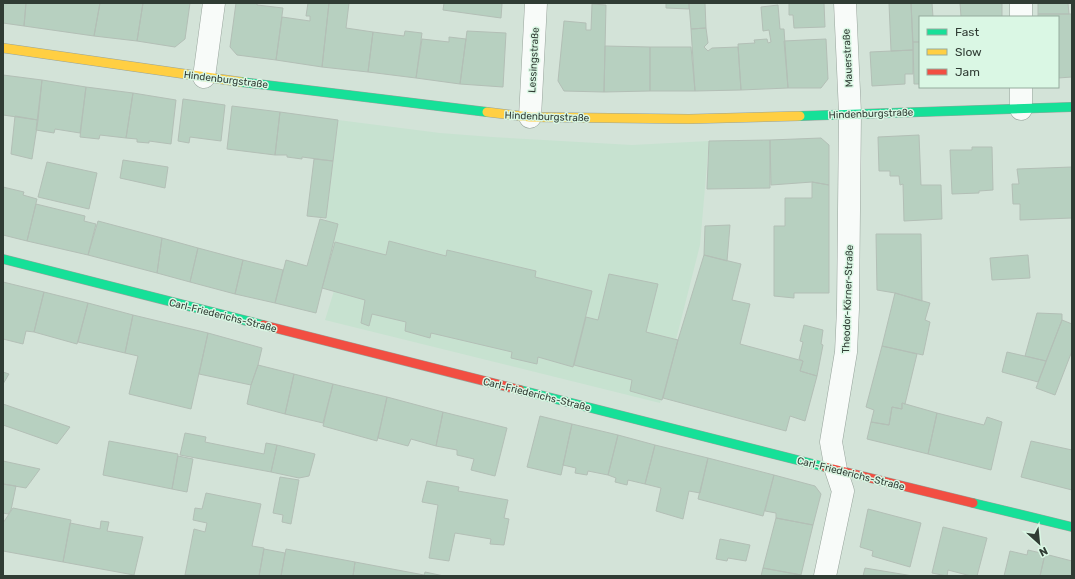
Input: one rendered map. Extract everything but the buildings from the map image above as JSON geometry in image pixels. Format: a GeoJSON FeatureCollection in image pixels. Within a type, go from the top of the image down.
{"type":"FeatureCollection","features":[{"type":"Feature","properties":{"kind":"street"},"geometry":{"type":"LineString","coordinates":[[204,77],[214,3]]}},
{"type":"Feature","properties":{"kind":"street","name":"Lessingstraße"},"geometry":{"type":"LineString","coordinates":[[530,117],[536,3]]}},
{"type":"Feature","properties":{"kind":"street","name":"Mauerstraße"},"geometry":{"type":"LineString","coordinates":[[845,3],[850,113]]}},
{"type":"Feature","properties":{"kind":"street"},"geometry":{"type":"LineString","coordinates":[[1021,3],[1021,16]]}},
{"type":"Feature","properties":{"kind":"street","name":"Hindenburgstraße"},"geometry":{"type":"LineString","coordinates":[[3,48],[204,77],[530,117],[689,119],[1072,107]]}},
{"type":"Feature","properties":{"kind":"street"},"geometry":{"type":"LineString","coordinates":[[1021,88],[1021,109]]}},
{"type":"Feature","properties":{"kind":"street","name":"Theodor-Körner-Straße"},"geometry":{"type":"LineString","coordinates":[[825,576],[843,491],[836,470],[831,442],[846,352],[848,309],[850,113]]}},
{"type":"Feature","properties":{"kind":"street","name":"Carl-Friederichs-Straße"},"geometry":{"type":"LineString","coordinates":[[3,259],[836,470],[1072,527]]}},
{"type":"Feature","properties":{"kind":"shaded area"},"geometry":{"type":"Polygon","coordinates":[[[338,120],[440,133],[632,145],[709,141],[700,245],[660,403],[325,320],[334,291],[322,288],[338,224],[326,221],[338,120]]]}},
{"type":"Feature","properties":{"kind":"traffic: fast"},"geometry":{"type":"LineString","coordinates":[[241,82],[487,112]]}},
{"type":"Feature","properties":{"kind":"traffic: fast"},"geometry":{"type":"LineString","coordinates":[[800,116],[1072,107]]}},
{"type":"Feature","properties":{"kind":"traffic: fast"},"geometry":{"type":"LineString","coordinates":[[3,259],[263,325]]}},
{"type":"Feature","properties":{"kind":"traffic: fast"},"geometry":{"type":"LineString","coordinates":[[520,390],[825,467]]}},
{"type":"Feature","properties":{"kind":"traffic: fast"},"geometry":{"type":"LineString","coordinates":[[973,503],[1072,527]]}},
{"type":"Feature","properties":{"kind":"traffic: slow"},"geometry":{"type":"LineString","coordinates":[[3,48],[241,82]]}},
{"type":"Feature","properties":{"kind":"traffic: slow"},"geometry":{"type":"LineString","coordinates":[[487,112],[530,117],[689,119],[800,116]]}},
{"type":"Feature","properties":{"kind":"traffic: jam"},"geometry":{"type":"LineString","coordinates":[[263,325],[520,390]]}},
{"type":"Feature","properties":{"kind":"traffic: jam"},"geometry":{"type":"LineString","coordinates":[[825,467],[973,503]]}}]}
